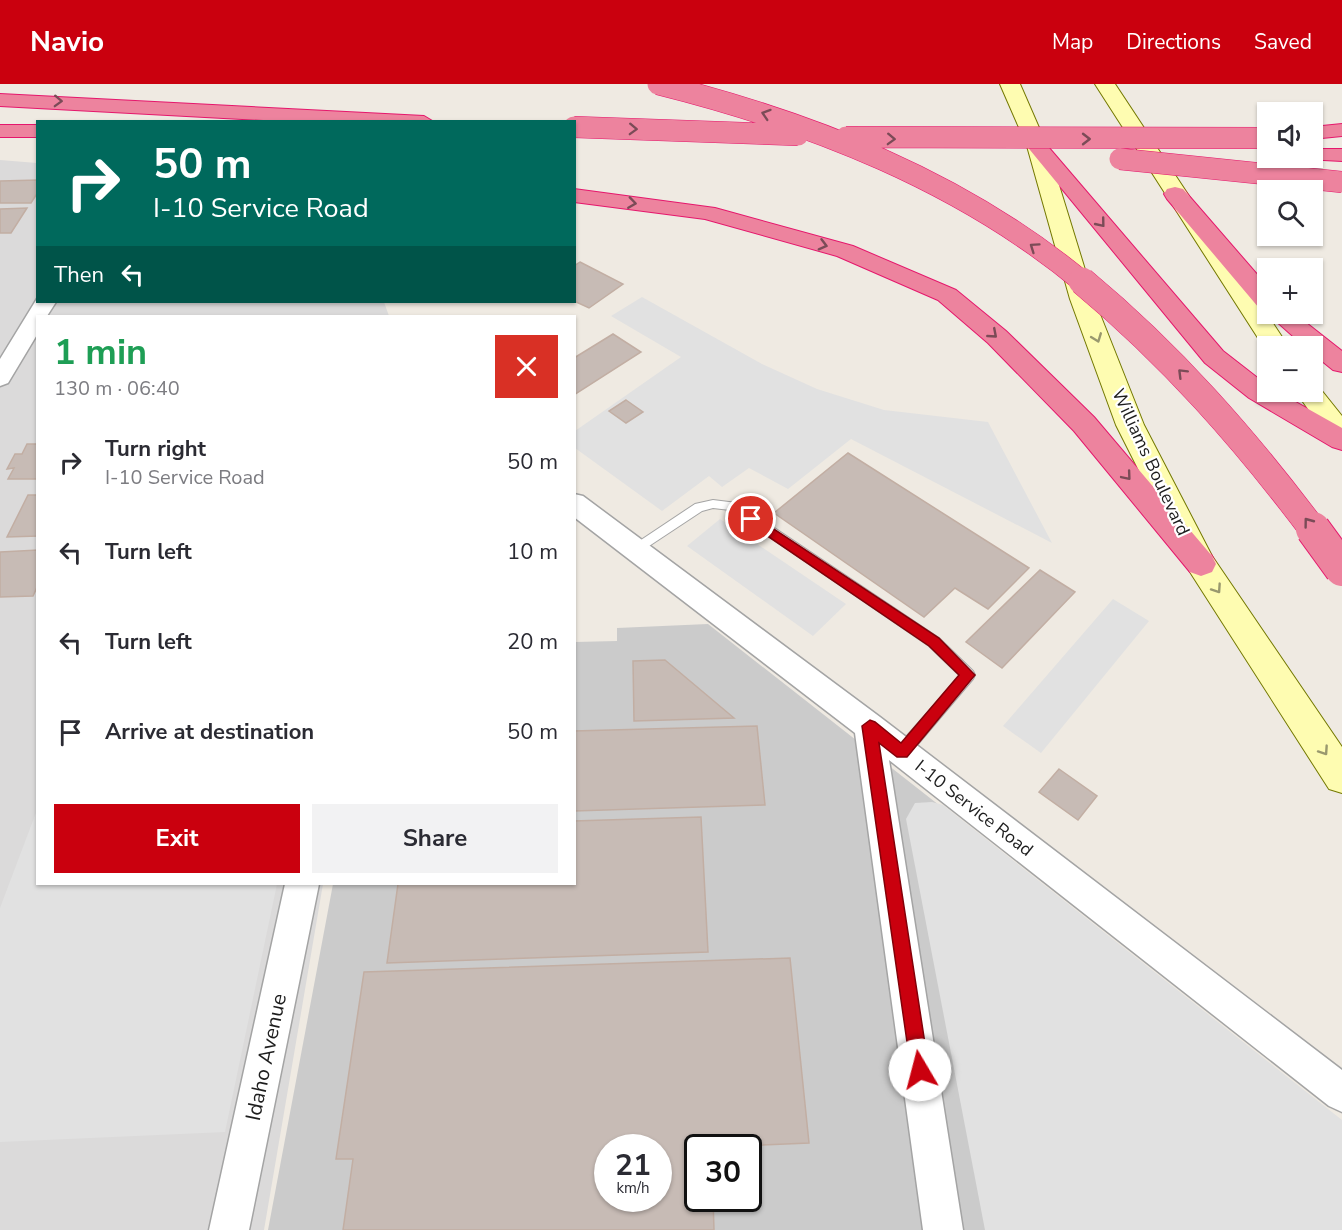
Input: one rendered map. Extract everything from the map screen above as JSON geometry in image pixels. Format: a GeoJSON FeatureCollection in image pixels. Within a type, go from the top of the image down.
{"type":"FeatureCollection","features":[{"type":"Feature","properties":{"kind":"highway"},"geometry":{"type":"LineString","coordinates":[[658,84],[783,119],[869,153],[957,198],[1035,247],[1130,321],[1196,386],[1255,453],[1342,569]]}},
{"type":"Feature","properties":{"kind":"highway"},"geometry":{"type":"LineString","coordinates":[[0,100],[399,120]]}},
{"type":"Feature","properties":{"kind":"highway"},"geometry":{"type":"LineString","coordinates":[[576,127],[907,139],[1257,138]]}},
{"type":"Feature","properties":{"kind":"highway"},"geometry":{"type":"LineString","coordinates":[[1323,133],[1342,130]]}},
{"type":"Feature","properties":{"kind":"highway"},"geometry":{"type":"LineString","coordinates":[[0,131],[36,132]]}},
{"type":"Feature","properties":{"kind":"highway"},"geometry":{"type":"LineString","coordinates":[[1037,146],[1214,357],[1258,392],[1342,438]]}},
{"type":"Feature","properties":{"kind":"highway"},"geometry":{"type":"LineString","coordinates":[[576,147],[1072,158]]}},
{"type":"Feature","properties":{"kind":"highway"},"geometry":{"type":"LineString","coordinates":[[1323,155],[1342,156]]}},
{"type":"Feature","properties":{"kind":"highway"},"geometry":{"type":"LineString","coordinates":[[1120,159],[1257,156]]}},
{"type":"Feature","properties":{"kind":"highway"},"geometry":{"type":"LineString","coordinates":[[1096,158],[1342,182]]}},
{"type":"Feature","properties":{"kind":"highway"},"geometry":{"type":"LineString","coordinates":[[1175,194],[1257,290]]}},
{"type":"Feature","properties":{"kind":"highway"},"geometry":{"type":"LineString","coordinates":[[576,195],[707,213],[845,251],[947,295],[997,337],[1084,424],[1201,564]]}},
{"type":"Feature","properties":{"kind":"highway"},"geometry":{"type":"LineString","coordinates":[[1292,324],[1342,364]]}},
{"type":"Feature","properties":{"kind":"main road","name":"Williams Boulevard"},"geometry":{"type":"LineString","coordinates":[[1010,84],[1037,146],[1082,299],[1130,426],[1201,564],[1342,777]]}},
{"type":"Feature","properties":{"kind":"main road"},"geometry":{"type":"LineString","coordinates":[[1104,84],[1269,336]]}},
{"type":"Feature","properties":{"kind":"main road"},"geometry":{"type":"LineString","coordinates":[[1316,402],[1342,438]]}},
{"type":"Feature","properties":{"kind":"street"},"geometry":{"type":"LineString","coordinates":[[0,333],[33,332]]}},
{"type":"Feature","properties":{"kind":"street"},"geometry":{"type":"LineString","coordinates":[[0,378],[33,332]]}},
{"type":"Feature","properties":{"kind":"street","name":"I-10 Service Road"},"geometry":{"type":"LineString","coordinates":[[576,504],[870,726],[1342,1093]]}},
{"type":"Feature","properties":{"kind":"street"},"geometry":{"type":"LineString","coordinates":[[870,726],[943,1230]]}},
{"type":"Feature","properties":{"kind":"street","name":"Idaho Avenue"},"geometry":{"type":"LineString","coordinates":[[229,1230],[302,885]]}},
{"type":"Feature","properties":{"kind":"lane"},"geometry":{"type":"LineString","coordinates":[[636,549],[699,507],[713,504],[733,506],[934,642],[968,675],[902,752]]}},
{"type":"Feature","properties":{"kind":"shaded area"},"geometry":{"type":"Polygon","coordinates":[[[0,160],[36,163],[36,303],[384,303],[389,315],[36,315],[36,885],[323,885],[264,1230],[0,1230],[0,160]]]}},
{"type":"Feature","properties":{"kind":"shaded area"},"geometry":{"type":"Polygon","coordinates":[[[642,297],[762,364],[817,389],[884,410],[988,422],[1052,543],[851,439],[788,489],[749,468],[722,487],[709,476],[662,511],[576,449],[576,430],[681,357],[611,316],[642,297]]]}},
{"type":"Feature","properties":{"kind":"shaded area"},"geometry":{"type":"Polygon","coordinates":[[[720,519],[846,604],[813,636],[687,546],[720,519]]]}},
{"type":"Feature","properties":{"kind":"shaded area"},"geometry":{"type":"Polygon","coordinates":[[[1113,599],[1149,621],[1041,753],[1003,726],[1113,599]]]}},
{"type":"Feature","properties":{"kind":"shaded area"},"geometry":{"type":"Polygon","coordinates":[[[708,624],[1342,1121],[1342,1230],[268,1230],[333,885],[576,885],[576,642],[617,641],[617,628],[708,624]]]}},
{"type":"Feature","properties":{"kind":"shaded area"},"geometry":{"type":"Polygon","coordinates":[[[932,802],[943,805],[1342,1120],[1342,1230],[985,1230],[906,819],[915,803],[932,802]]]}},
{"type":"Feature","properties":{"kind":"shaded area"},"geometry":{"type":"Polygon","coordinates":[[[36,813],[36,885],[277,885],[225,1132],[0,1142],[0,908],[36,813]]]}},
{"type":"Feature","properties":{"kind":"building"},"geometry":{"type":"Polygon","coordinates":[[[36,180],[36,195],[31,203],[0,203],[0,181],[36,180]]]}},
{"type":"Feature","properties":{"kind":"building"},"geometry":{"type":"Polygon","coordinates":[[[27,208],[11,233],[0,233],[0,209],[27,208]]]}},
{"type":"Feature","properties":{"kind":"building"},"geometry":{"type":"Polygon","coordinates":[[[580,262],[623,284],[589,308],[576,302],[576,265],[580,262]]]}},
{"type":"Feature","properties":{"kind":"building"},"geometry":{"type":"Polygon","coordinates":[[[613,334],[641,352],[576,394],[576,357],[613,334]]]}},
{"type":"Feature","properties":{"kind":"building"},"geometry":{"type":"Polygon","coordinates":[[[626,400],[643,412],[626,423],[609,411],[626,400]]]}},
{"type":"Feature","properties":{"kind":"building"},"geometry":{"type":"Polygon","coordinates":[[[27,444],[36,444],[36,479],[8,479],[14,468],[7,469],[15,454],[22,454],[27,444]]]}},
{"type":"Feature","properties":{"kind":"building"},"geometry":{"type":"Polygon","coordinates":[[[848,453],[1029,568],[988,609],[955,588],[924,617],[774,513],[848,453]]]}},
{"type":"Feature","properties":{"kind":"building"},"geometry":{"type":"Polygon","coordinates":[[[28,495],[36,495],[36,536],[7,537],[28,495]]]}},
{"type":"Feature","properties":{"kind":"building"},"geometry":{"type":"Polygon","coordinates":[[[36,550],[36,589],[33,596],[0,597],[0,552],[36,550]]]}},
{"type":"Feature","properties":{"kind":"building"},"geometry":{"type":"Polygon","coordinates":[[[1040,570],[1075,592],[1002,668],[966,642],[1040,570]]]}},
{"type":"Feature","properties":{"kind":"building"},"geometry":{"type":"Polygon","coordinates":[[[665,660],[734,718],[634,721],[633,661],[665,660]]]}},
{"type":"Feature","properties":{"kind":"building"},"geometry":{"type":"Polygon","coordinates":[[[757,726],[765,805],[576,811],[576,731],[757,726]]]}},
{"type":"Feature","properties":{"kind":"building"},"geometry":{"type":"Polygon","coordinates":[[[1059,769],[1097,796],[1078,820],[1039,792],[1059,769]]]}},
{"type":"Feature","properties":{"kind":"building"},"geometry":{"type":"Polygon","coordinates":[[[701,817],[708,952],[387,963],[398,885],[576,885],[576,821],[701,817]]]}},
{"type":"Feature","properties":{"kind":"building"},"geometry":{"type":"Polygon","coordinates":[[[790,958],[809,1143],[762,1145],[762,1134],[684,1134],[684,1212],[713,1212],[714,1230],[343,1230],[353,1159],[336,1159],[364,972],[790,958]]]}},
{"type":"Feature","properties":{"kind":"route"},"geometry":{"type":"LineString","coordinates":[[751,519],[934,642],[968,675],[902,752],[870,726],[920,1070]]}}]}
